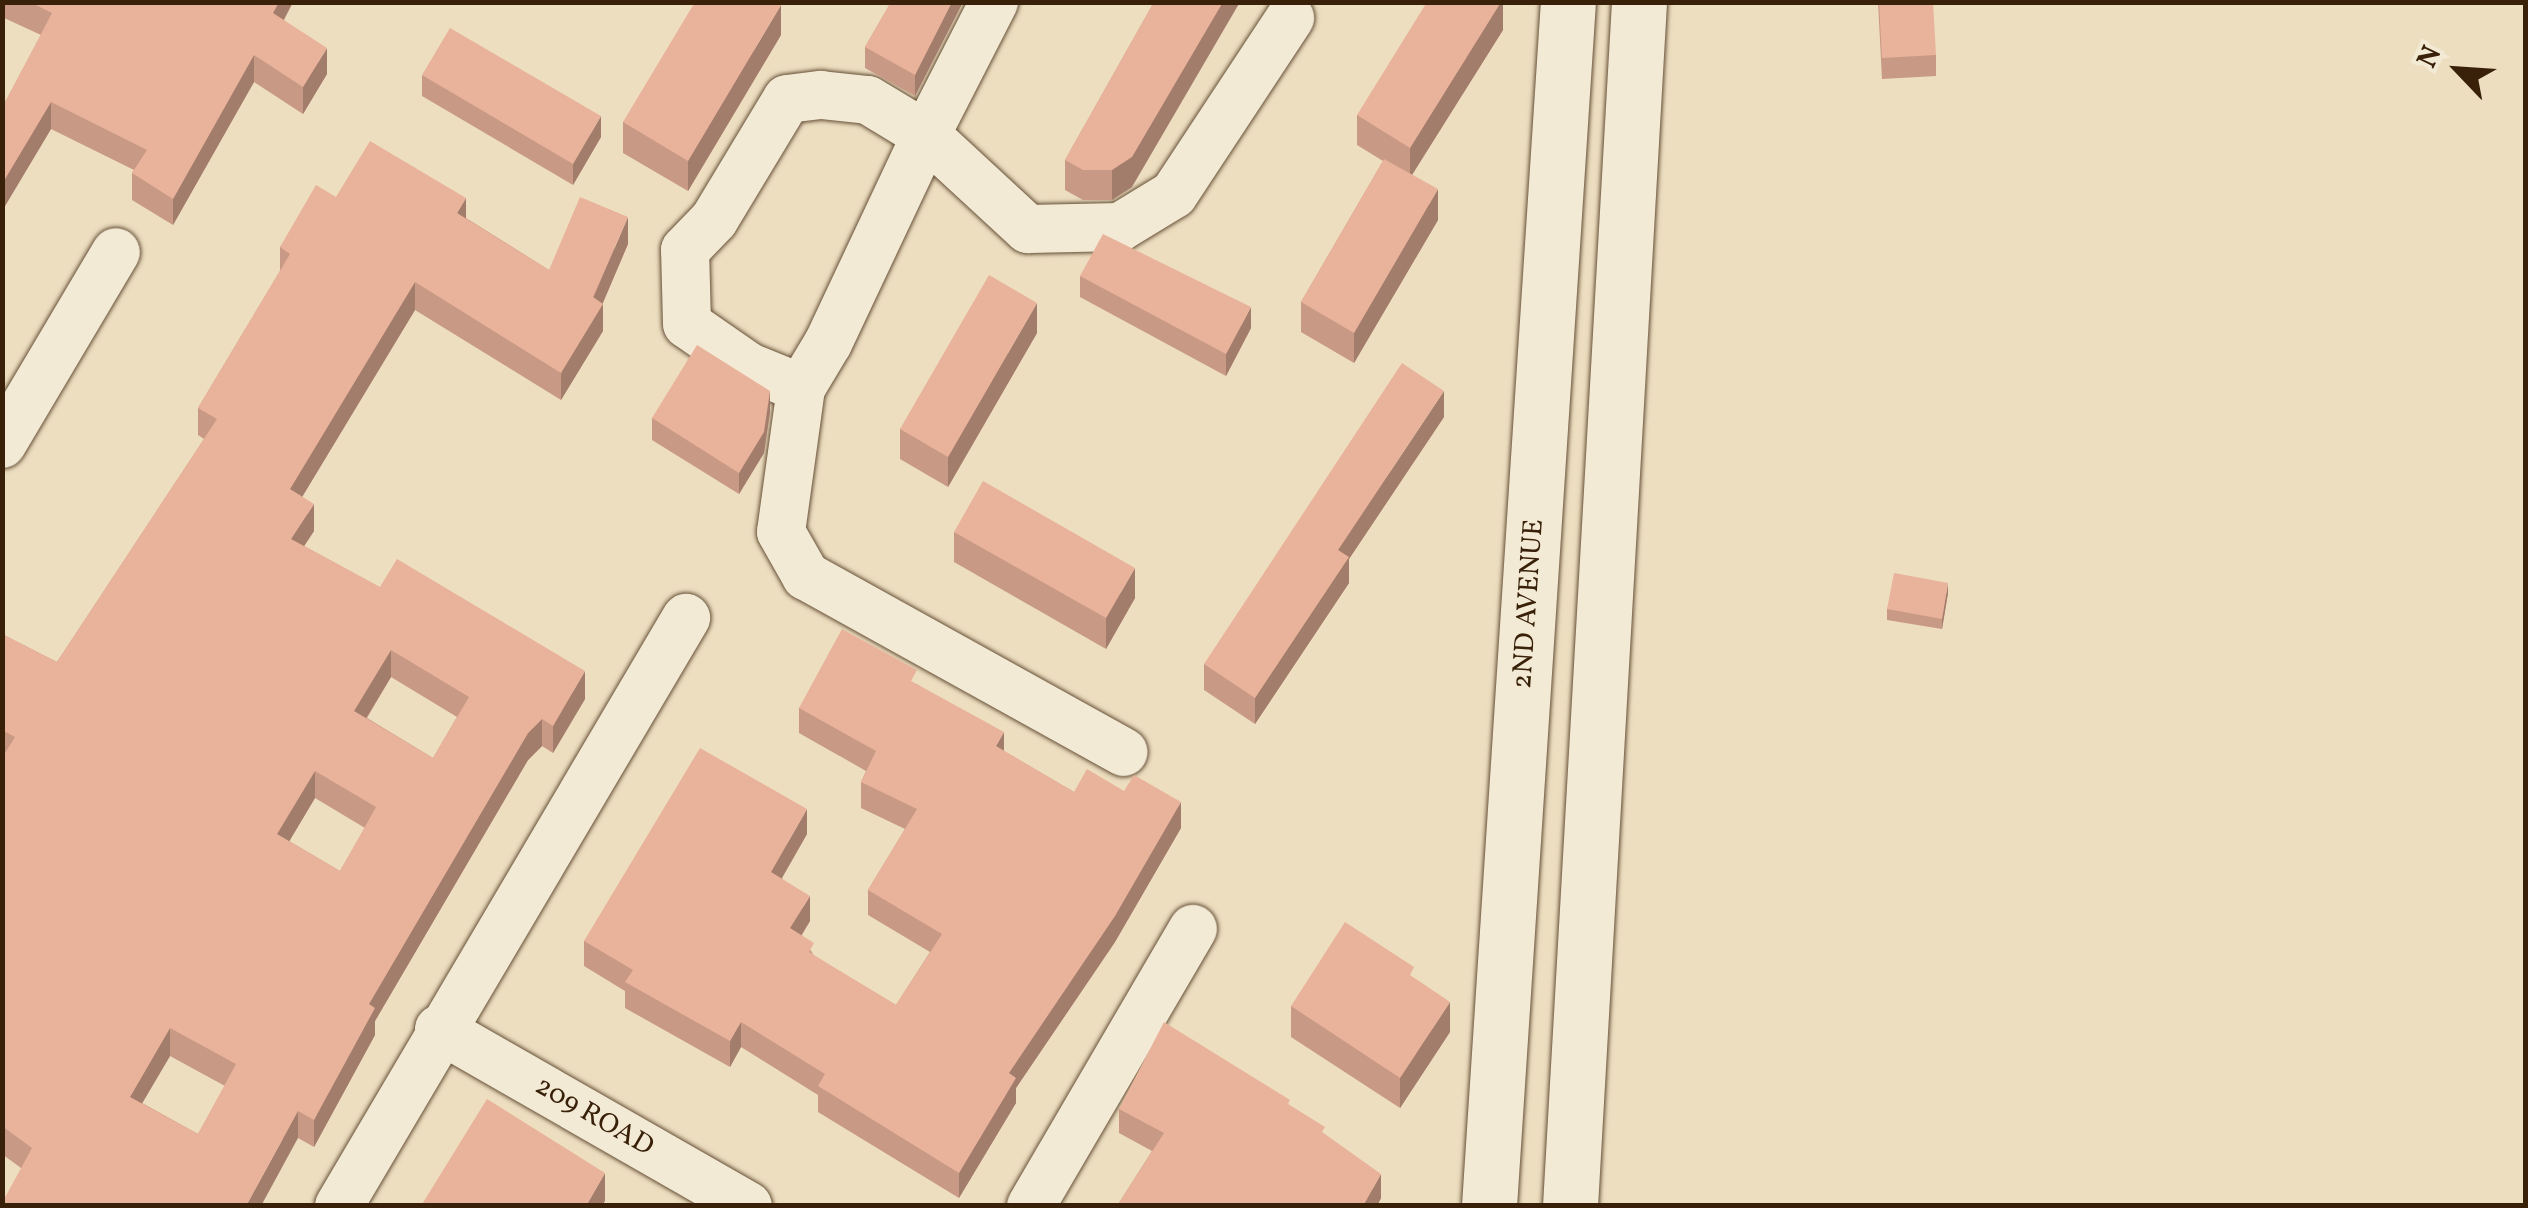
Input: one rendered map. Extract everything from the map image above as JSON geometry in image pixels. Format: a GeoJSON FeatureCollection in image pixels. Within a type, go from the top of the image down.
{"type":"FeatureCollection","features":[{"type":"Feature","properties":{"kind":"street"},"geometry":{"type":"LineString","coordinates":[[994,2],[801,388],[781,532],[806,576],[1124,752]]}},
{"type":"Feature","properties":{"kind":"street","name":"2ND AVENUE"},"geometry":{"type":"LineString","coordinates":[[1490,1206],[1568,2]]}},
{"type":"Feature","properties":{"kind":"street"},"geometry":{"type":"LineString","coordinates":[[1570,1206],[1639,2]]}},
{"type":"Feature","properties":{"kind":"street"},"geometry":{"type":"LineString","coordinates":[[801,388],[750,367],[687,324],[686,250],[714,220],[787,100],[820,95],[868,100],[926,135],[1028,229],[1120,226],[1174,194],[1290,18]]}},
{"type":"Feature","properties":{"kind":"street"},"geometry":{"type":"LineString","coordinates":[[2,444],[116,252]]}},
{"type":"Feature","properties":{"kind":"street"},"geometry":{"type":"LineString","coordinates":[[339,1206],[439,1029],[686,618]]}},
{"type":"Feature","properties":{"kind":"street"},"geometry":{"type":"LineString","coordinates":[[1031,1206],[1192,929]]}},
{"type":"Feature","properties":{"kind":"street","name":"209 ROAD"},"geometry":{"type":"LineString","coordinates":[[439,1029],[748,1206]]}},
{"type":"Feature","properties":{"kind":"building"},"geometry":{"type":"Polygon","coordinates":[[[30,2],[279,2],[273,13],[327,48],[303,87],[254,55],[173,199],[132,173],[147,150],[51,102],[2,184],[2,108],[52,13],[30,2]]]}},
{"type":"Feature","properties":{"kind":"building"},"geometry":{"type":"Polygon","coordinates":[[[695,2],[781,5],[688,161],[623,122],[695,2]]]}},
{"type":"Feature","properties":{"kind":"building"},"geometry":{"type":"Polygon","coordinates":[[[891,2],[952,2],[915,75],[865,47],[891,2]]]}},
{"type":"Feature","properties":{"kind":"building"},"geometry":{"type":"Polygon","coordinates":[[[1154,2],[1223,2],[1132,157],[1112,170],[1083,170],[1065,160],[1154,2]]]}},
{"type":"Feature","properties":{"kind":"building"},"geometry":{"type":"Polygon","coordinates":[[[1427,2],[1501,2],[1410,148],[1357,115],[1427,2]]]}},
{"type":"Feature","properties":{"kind":"building"},"geometry":{"type":"Polygon","coordinates":[[[1879,2],[1933,2],[1936,55],[1882,58],[1879,2]]]}},
{"type":"Feature","properties":{"kind":"building"},"geometry":{"type":"Polygon","coordinates":[[[450,28],[601,116],[573,164],[422,75],[450,28]]]}},
{"type":"Feature","properties":{"kind":"building"},"geometry":{"type":"Polygon","coordinates":[[[370,141],[466,198],[457,213],[549,270],[580,197],[628,217],[593,297],[603,304],[561,373],[415,282],[290,489],[314,504],[291,539],[380,587],[397,559],[585,671],[553,726],[542,719],[528,733],[369,1004],[375,1008],[314,1120],[298,1111],[246,1206],[2,1206],[32,1148],[2,1126],[2,758],[15,737],[2,730],[2,634],[57,662],[217,419],[198,408],[290,254],[280,247],[316,185],[336,197],[370,141]],[[391,650],[354,711],[433,758],[469,697],[391,650]],[[315,771],[277,834],[340,871],[376,807],[315,771]],[[170,1028],[130,1097],[198,1134],[236,1064],[170,1028]]]}},
{"type":"Feature","properties":{"kind":"building"},"geometry":{"type":"Polygon","coordinates":[[[1384,159],[1438,189],[1354,333],[1301,302],[1384,159]]]}},
{"type":"Feature","properties":{"kind":"building"},"geometry":{"type":"Polygon","coordinates":[[[1103,234],[1251,307],[1226,354],[1080,276],[1103,234]]]}},
{"type":"Feature","properties":{"kind":"building"},"geometry":{"type":"Polygon","coordinates":[[[989,275],[1037,303],[948,457],[900,429],[989,275]]]}},
{"type":"Feature","properties":{"kind":"building"},"geometry":{"type":"Polygon","coordinates":[[[697,345],[770,391],[764,432],[739,473],[652,418],[697,345]]]}},
{"type":"Feature","properties":{"kind":"building"},"geometry":{"type":"Polygon","coordinates":[[[1402,363],[1444,391],[1338,550],[1349,557],[1255,698],[1204,664],[1402,363]]]}},
{"type":"Feature","properties":{"kind":"building"},"geometry":{"type":"Polygon","coordinates":[[[983,481],[1135,568],[1106,618],[954,532],[983,481]]]}},
{"type":"Feature","properties":{"kind":"building"},"geometry":{"type":"Polygon","coordinates":[[[1894,573],[1948,583],[1942,619],[1887,609],[1894,573]]]}},
{"type":"Feature","properties":{"kind":"building"},"geometry":{"type":"Polygon","coordinates":[[[842,629],[917,670],[911,681],[1004,732],[996,746],[1074,792],[1087,769],[1124,791],[1134,775],[1181,802],[1115,916],[1009,1073],[1016,1078],[959,1173],[818,1086],[825,1074],[741,1022],[730,1041],[625,982],[633,970],[584,941],[700,748],[807,809],[771,872],[810,896],[790,928],[814,943],[809,952],[896,1005],[942,934],[868,890],[917,809],[861,782],[876,751],[799,708],[842,629]]]}},
{"type":"Feature","properties":{"kind":"building"},"geometry":{"type":"Polygon","coordinates":[[[1345,922],[1414,967],[1410,975],[1450,1002],[1400,1078],[1291,1006],[1345,922]]]}},
{"type":"Feature","properties":{"kind":"building"},"geometry":{"type":"Polygon","coordinates":[[[1164,1022],[1290,1100],[1288,1104],[1325,1127],[1322,1132],[1381,1174],[1363,1206],[1117,1206],[1164,1133],[1119,1109],[1164,1022]]]}},
{"type":"Feature","properties":{"kind":"building"},"geometry":{"type":"Polygon","coordinates":[[[487,1099],[605,1173],[586,1206],[421,1206],[487,1099]]]}}]}
